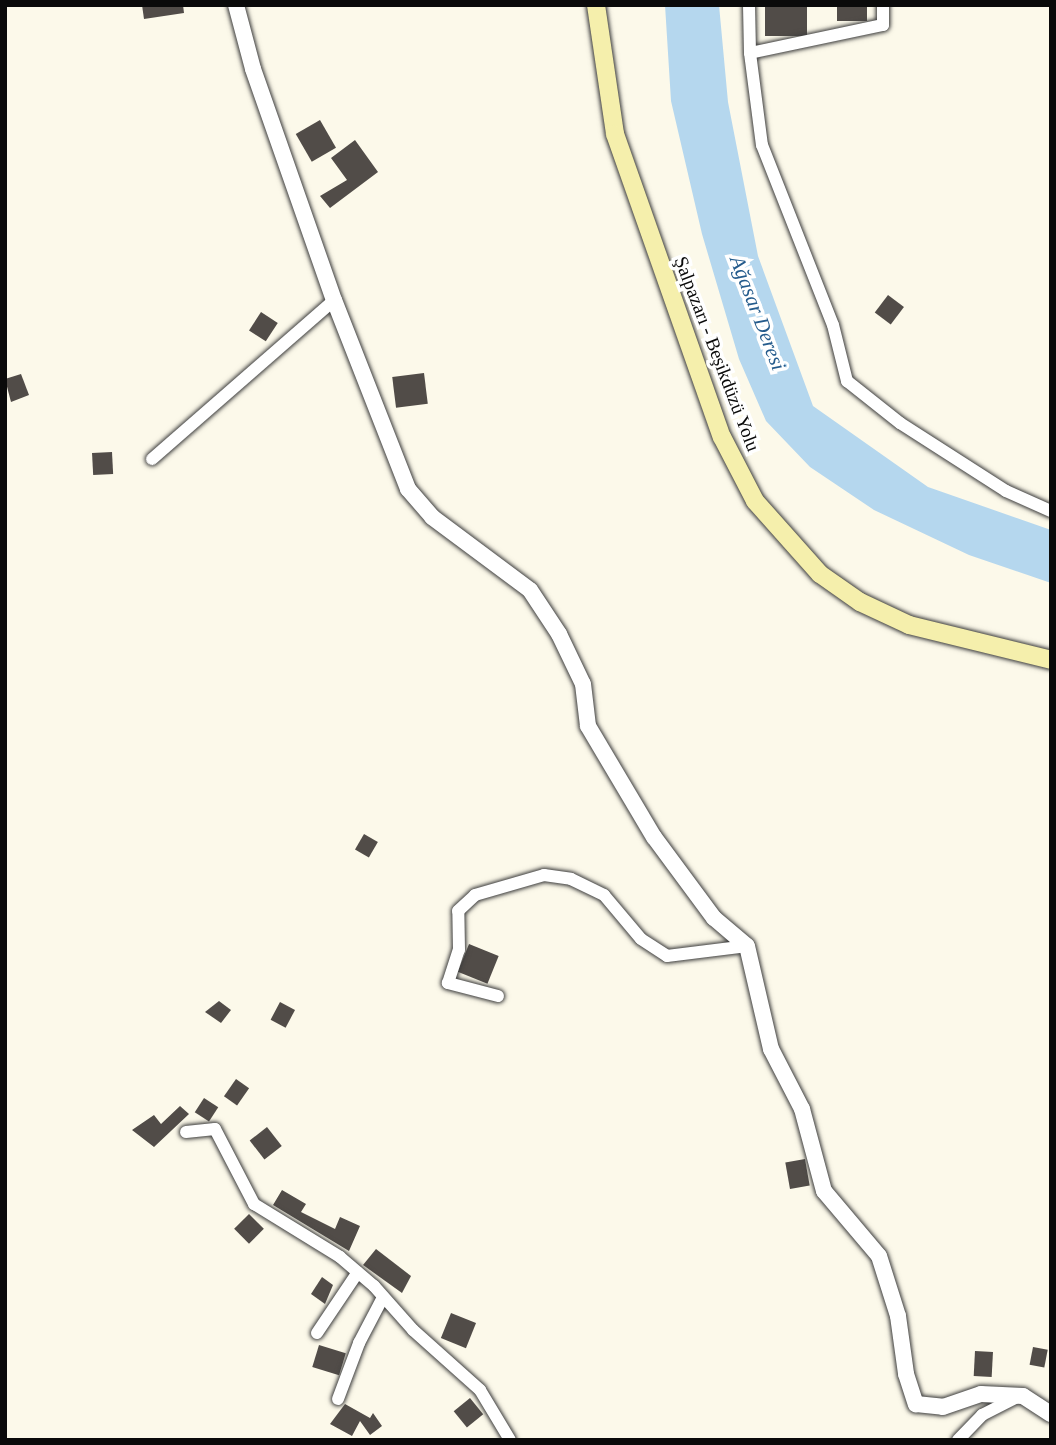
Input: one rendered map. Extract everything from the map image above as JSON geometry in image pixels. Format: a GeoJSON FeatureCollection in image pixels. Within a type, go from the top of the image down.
{"type":"FeatureCollection","features":[{"type":"Feature","properties":{"kind":"main road","name":"Şalpazarı - Beşikdüzü Yolu"},"geometry":{"type":"LineString","coordinates":[[596,5],[615,134],[722,437],[755,501],[820,574],[860,602],[909,625],[1051,660]]}},
{"type":"Feature","properties":{"kind":"street"},"geometry":{"type":"LineString","coordinates":[[236,5],[253,69],[334,300],[408,489],[432,517],[530,590],[559,634],[583,684],[588,726],[653,837],[714,918],[747,946],[771,1049],[802,1109],[824,1191],[879,1256],[898,1316],[906,1374],[916,1404],[943,1408],[981,1394],[1023,1396],[1051,1414]]}},
{"type":"Feature","properties":{"kind":"street"},"geometry":{"type":"LineString","coordinates":[[749,5],[750,53],[762,145],[833,325],[847,381],[900,424],[1006,491],[1051,511]]}},
{"type":"Feature","properties":{"kind":"street"},"geometry":{"type":"LineString","coordinates":[[750,53],[883,25],[883,5]]}},
{"type":"Feature","properties":{"kind":"street"},"geometry":{"type":"LineString","coordinates":[[152,459],[334,300]]}},
{"type":"Feature","properties":{"kind":"street"},"geometry":{"type":"LineString","coordinates":[[498,996],[448,983],[458,950],[458,911],[475,895],[544,875],[571,879],[604,895],[641,939],[667,956],[747,946]]}},
{"type":"Feature","properties":{"kind":"street"},"geometry":{"type":"LineString","coordinates":[[186,1132],[215,1129],[254,1204],[358,1272],[480,1390],[510,1440]]}},
{"type":"Feature","properties":{"kind":"street"},"geometry":{"type":"LineString","coordinates":[[317,1333],[358,1272]]}},
{"type":"Feature","properties":{"kind":"street"},"geometry":{"type":"LineString","coordinates":[[338,1399],[359,1343],[383,1297]]}},
{"type":"Feature","properties":{"kind":"street"},"geometry":{"type":"LineString","coordinates":[[958,1440],[982,1415],[1023,1396]]}},
{"type":"Feature","properties":{"kind":"water","name":"Ağasar Deresi"},"geometry":{"type":"Polygon","coordinates":[[[665,5],[719,5],[728,102],[758,256],[813,406],[928,487],[1051,530],[1051,583],[969,555],[874,510],[810,467],[766,421],[739,359],[702,234],[671,101],[665,5]]]}},
{"type":"Feature","properties":{"kind":"building"},"geometry":{"type":"Polygon","coordinates":[[[142,5],[183,5],[184,13],[144,19],[142,5]]]}},
{"type":"Feature","properties":{"kind":"building"},"geometry":{"type":"Polygon","coordinates":[[[765,5],[807,5],[807,36],[765,36],[765,5]]]}},
{"type":"Feature","properties":{"kind":"building"},"geometry":{"type":"Polygon","coordinates":[[[837,5],[867,5],[867,21],[837,21],[837,5]]]}},
{"type":"Feature","properties":{"kind":"building"},"geometry":{"type":"Polygon","coordinates":[[[320,120],[336,148],[312,162],[296,134],[320,120]]]}},
{"type":"Feature","properties":{"kind":"building"},"geometry":{"type":"Polygon","coordinates":[[[355,140],[378,172],[330,208],[320,196],[347,180],[331,158],[355,140]]]}},
{"type":"Feature","properties":{"kind":"building"},"geometry":{"type":"Polygon","coordinates":[[[888,295],[904,307],[891,325],[875,313],[888,295]]]}},
{"type":"Feature","properties":{"kind":"building"},"geometry":{"type":"Polygon","coordinates":[[[261,312],[278,323],[266,341],[249,330],[261,312]]]}},
{"type":"Feature","properties":{"kind":"building"},"geometry":{"type":"Polygon","coordinates":[[[424,373],[428,404],[396,408],[392,377],[424,373]]]}},
{"type":"Feature","properties":{"kind":"building"},"geometry":{"type":"Polygon","coordinates":[[[21,374],[29,395],[11,402],[5,379],[21,374]]]}},
{"type":"Feature","properties":{"kind":"building"},"geometry":{"type":"Polygon","coordinates":[[[112,452],[113,474],[93,475],[92,453],[112,452]]]}},
{"type":"Feature","properties":{"kind":"building"},"geometry":{"type":"Polygon","coordinates":[[[364,834],[378,842],[369,858],[355,850],[364,834]]]}},
{"type":"Feature","properties":{"kind":"building"},"geometry":{"type":"Polygon","coordinates":[[[469,944],[499,956],[487,984],[458,972],[469,944]]]}},
{"type":"Feature","properties":{"kind":"building"},"geometry":{"type":"Polygon","coordinates":[[[219,1001],[231,1010],[221,1023],[205,1012],[219,1001]]]}},
{"type":"Feature","properties":{"kind":"building"},"geometry":{"type":"Polygon","coordinates":[[[280,1002],[295,1010],[286,1028],[271,1020],[280,1002]]]}},
{"type":"Feature","properties":{"kind":"building"},"geometry":{"type":"Polygon","coordinates":[[[236,1079],[249,1088],[237,1105],[224,1096],[236,1079]]]}},
{"type":"Feature","properties":{"kind":"building"},"geometry":{"type":"Polygon","coordinates":[[[204,1098],[218,1107],[209,1122],[195,1112],[204,1098]]]}},
{"type":"Feature","properties":{"kind":"building"},"geometry":{"type":"Polygon","coordinates":[[[180,1106],[189,1114],[154,1147],[132,1130],[154,1115],[161,1124],[180,1106]]]}},
{"type":"Feature","properties":{"kind":"building"},"geometry":{"type":"Polygon","coordinates":[[[267,1127],[282,1146],[264,1159],[250,1141],[267,1127]]]}},
{"type":"Feature","properties":{"kind":"building"},"geometry":{"type":"Polygon","coordinates":[[[805,1159],[810,1186],[790,1189],[785,1162],[805,1159]]]}},
{"type":"Feature","properties":{"kind":"building"},"geometry":{"type":"Polygon","coordinates":[[[282,1190],[306,1204],[301,1212],[335,1229],[340,1217],[360,1226],[349,1251],[273,1205],[282,1190]]]}},
{"type":"Feature","properties":{"kind":"building"},"geometry":{"type":"Polygon","coordinates":[[[249,1214],[264,1229],[249,1244],[234,1229],[249,1214]]]}},
{"type":"Feature","properties":{"kind":"building"},"geometry":{"type":"Polygon","coordinates":[[[376,1249],[411,1276],[402,1293],[363,1265],[376,1249]]]}},
{"type":"Feature","properties":{"kind":"building"},"geometry":{"type":"Polygon","coordinates":[[[322,1277],[333,1285],[325,1304],[311,1294],[322,1277]]]}},
{"type":"Feature","properties":{"kind":"building"},"geometry":{"type":"Polygon","coordinates":[[[451,1313],[476,1323],[466,1348],[441,1338],[451,1313]]]}},
{"type":"Feature","properties":{"kind":"building"},"geometry":{"type":"Polygon","coordinates":[[[319,1345],[346,1353],[339,1375],[312,1367],[319,1345]]]}},
{"type":"Feature","properties":{"kind":"building"},"geometry":{"type":"Polygon","coordinates":[[[1033,1347],[1048,1350],[1044,1368],[1030,1365],[1033,1347]]]}},
{"type":"Feature","properties":{"kind":"building"},"geometry":{"type":"Polygon","coordinates":[[[975,1351],[993,1352],[992,1377],[974,1376],[975,1351]]]}},
{"type":"Feature","properties":{"kind":"building"},"geometry":{"type":"Polygon","coordinates":[[[470,1398],[483,1414],[467,1428],[454,1411],[470,1398]]]}},
{"type":"Feature","properties":{"kind":"building"},"geometry":{"type":"Polygon","coordinates":[[[345,1404],[370,1418],[373,1413],[382,1426],[370,1435],[360,1421],[352,1436],[330,1424],[345,1404]]]}}]}
